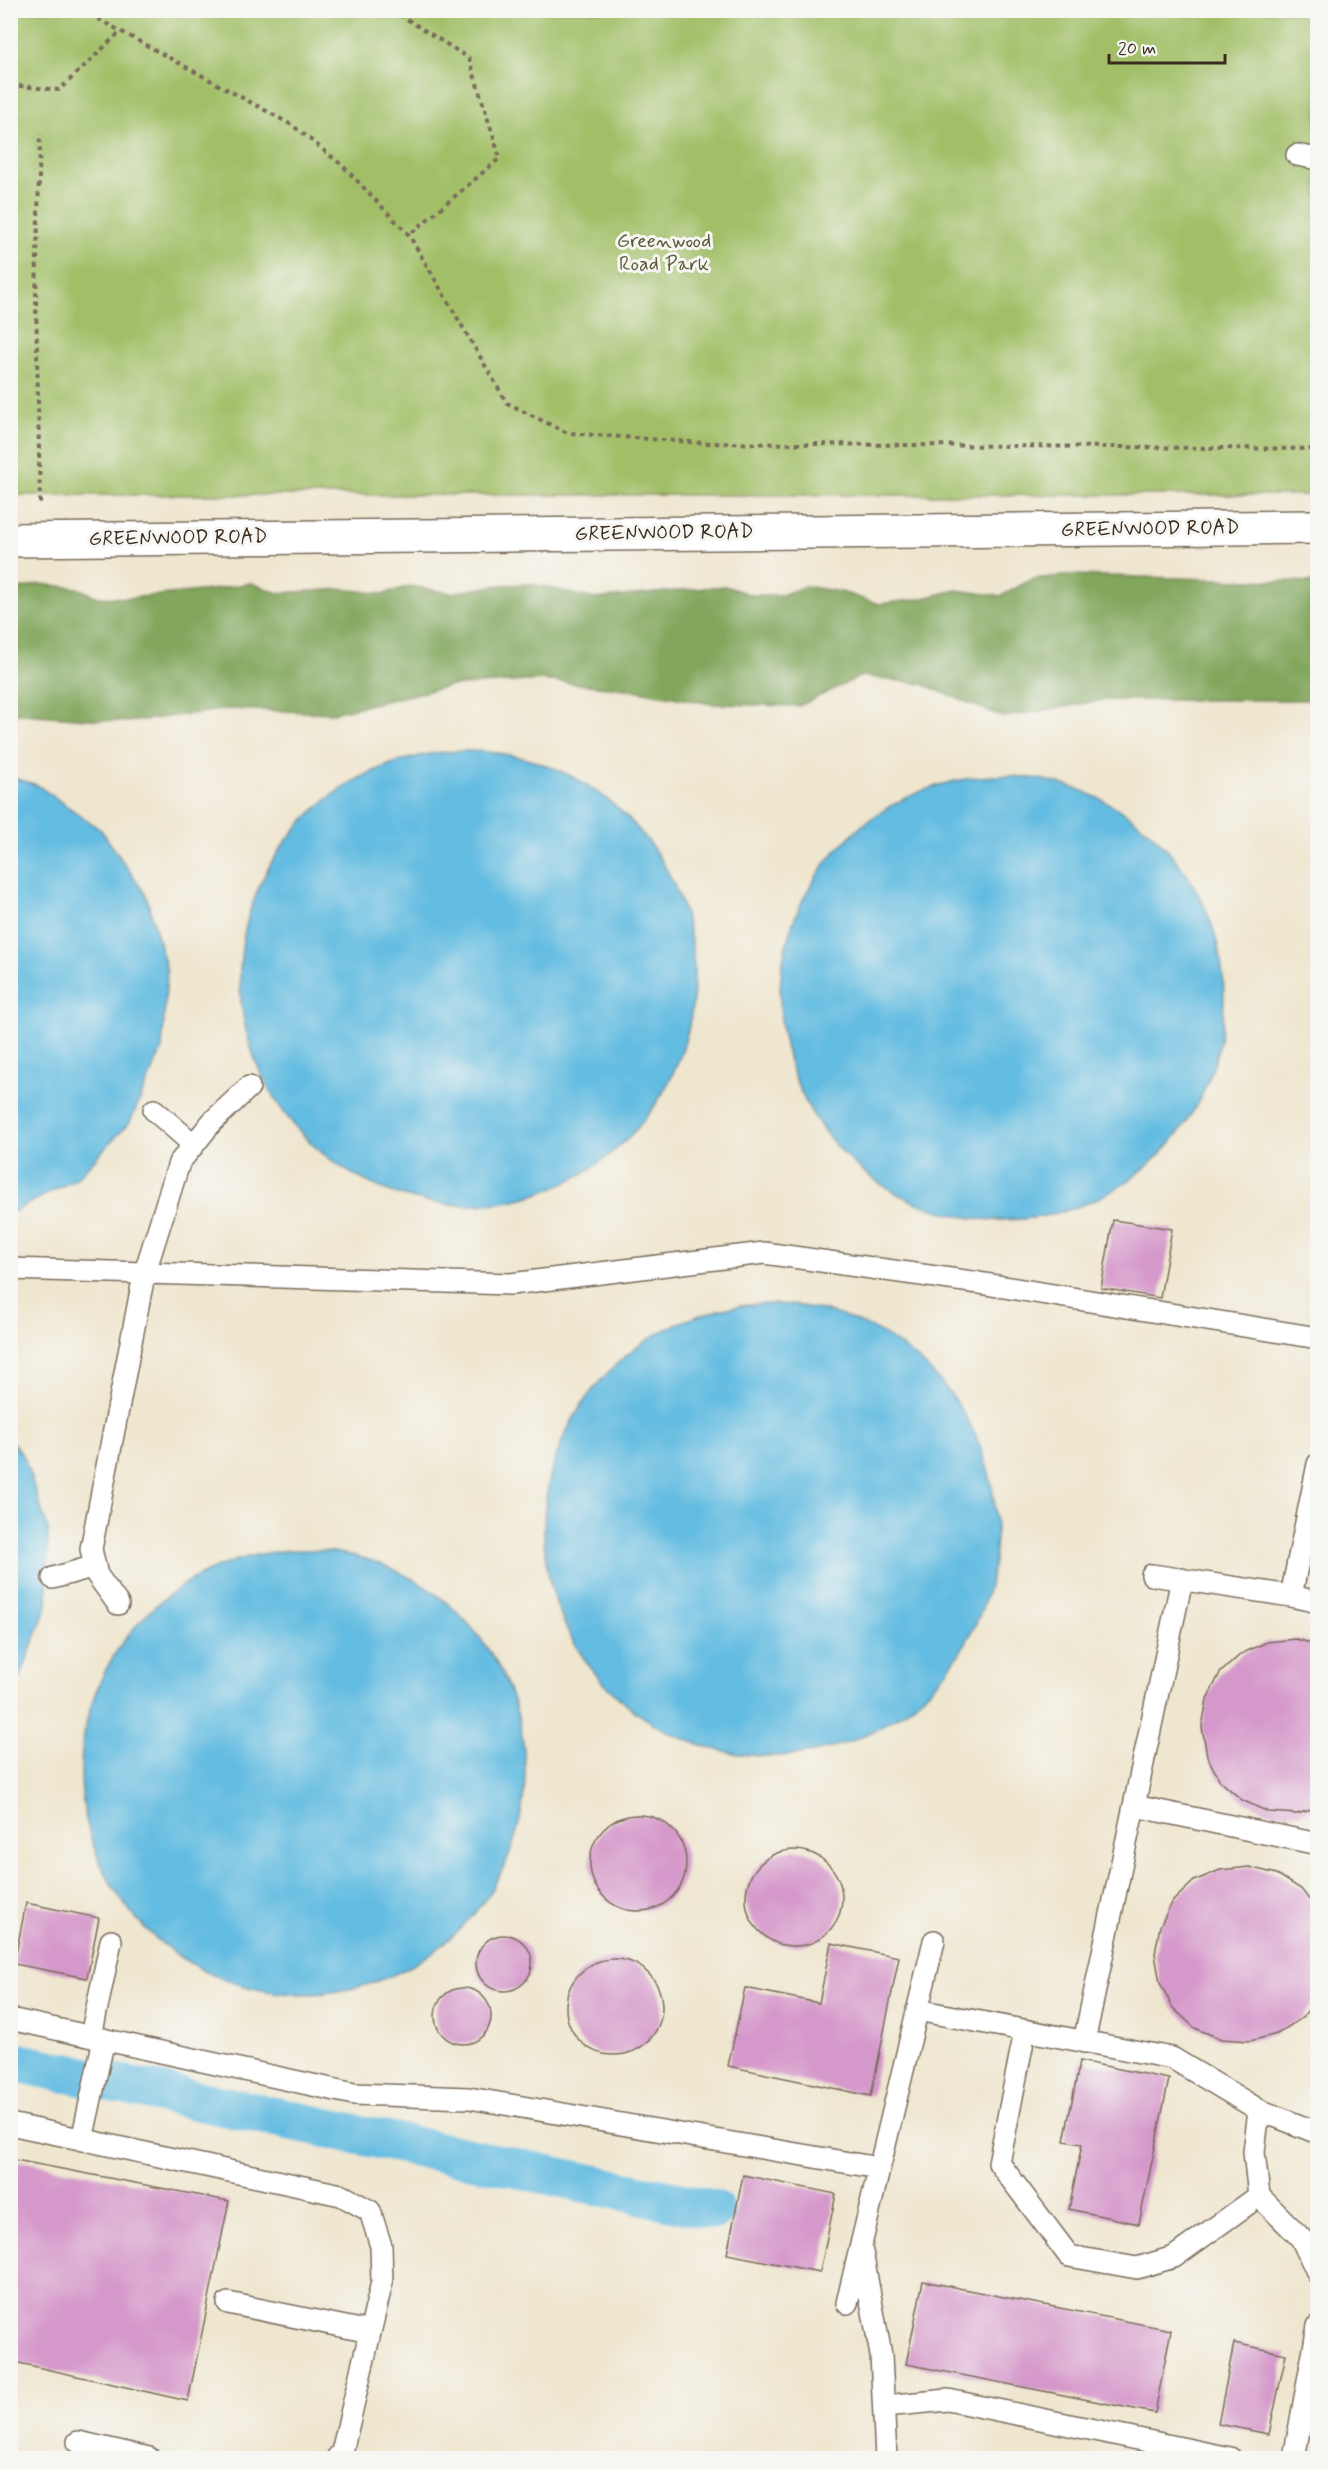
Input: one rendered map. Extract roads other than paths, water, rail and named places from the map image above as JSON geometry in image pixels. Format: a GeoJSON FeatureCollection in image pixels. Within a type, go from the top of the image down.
{"type":"FeatureCollection","features":[{"type":"Feature","properties":{"kind":"street","name":"GREENWOOD ROAD"},"geometry":{"type":"LineString","coordinates":[[25,539],[1317,527]]}},
{"type":"Feature","properties":{"kind":"lane"},"geometry":{"type":"LineString","coordinates":[[118,1604],[97,1575],[91,1549],[144,1275],[179,1163],[212,1122],[249,1087]]}},
{"type":"Feature","properties":{"kind":"lane"},"geometry":{"type":"LineString","coordinates":[[154,1110],[194,1145]]}},
{"type":"Feature","properties":{"kind":"lane"},"geometry":{"type":"LineString","coordinates":[[10,1269],[144,1275],[511,1284],[764,1253],[990,1285],[1317,1338]]}},
{"type":"Feature","properties":{"kind":"lane"},"geometry":{"type":"LineString","coordinates":[[1291,1596],[1317,1464]]}},
{"type":"Feature","properties":{"kind":"lane"},"geometry":{"type":"LineString","coordinates":[[53,1578],[95,1566]]}},
{"type":"Feature","properties":{"kind":"lane"},"geometry":{"type":"LineString","coordinates":[[1152,1575],[1317,1602]]}},
{"type":"Feature","properties":{"kind":"lane"},"geometry":{"type":"LineString","coordinates":[[1084,2042],[1182,1580]]}},
{"type":"Feature","properties":{"kind":"lane"},"geometry":{"type":"LineString","coordinates":[[1135,1806],[1317,1844]]}},
{"type":"Feature","properties":{"kind":"lane"},"geometry":{"type":"LineString","coordinates":[[82,2140],[111,1941]]}},
{"type":"Feature","properties":{"kind":"lane"},"geometry":{"type":"LineString","coordinates":[[847,2303],[934,1941]]}},
{"type":"Feature","properties":{"kind":"lane"},"geometry":{"type":"LineString","coordinates":[[917,2010],[1172,2058],[1259,2110],[1317,2133]]}},
{"type":"Feature","properties":{"kind":"lane"},"geometry":{"type":"LineString","coordinates":[[10,2019],[354,2094],[469,2098],[879,2168]]}},
{"type":"Feature","properties":{"kind":"lane"},"geometry":{"type":"LineString","coordinates":[[1025,2031],[999,2163],[1068,2256],[1137,2268],[1174,2257],[1259,2196]]}},
{"type":"Feature","properties":{"kind":"lane"},"geometry":{"type":"LineString","coordinates":[[1259,2110],[1254,2152],[1259,2196],[1301,2238],[1317,2274]]}},
{"type":"Feature","properties":{"kind":"lane"},"geometry":{"type":"LineString","coordinates":[[10,2124],[341,2195],[370,2211],[381,2246],[382,2282],[342,2452],[337,2458]]}},
{"type":"Feature","properties":{"kind":"lane"},"geometry":{"type":"LineString","coordinates":[[861,2243],[881,2355],[886,2458]]}},
{"type":"Feature","properties":{"kind":"lane"},"geometry":{"type":"LineString","coordinates":[[228,2303],[370,2332]]}},
{"type":"Feature","properties":{"kind":"lane"},"geometry":{"type":"LineString","coordinates":[[1294,2458],[1317,2326]]}},
{"type":"Feature","properties":{"kind":"lane"},"geometry":{"type":"LineString","coordinates":[[884,2406],[948,2400],[1230,2458]]}},
{"type":"Feature","properties":{"kind":"lane"},"geometry":{"type":"LineString","coordinates":[[78,2442],[149,2458]]}},
{"type":"Feature","properties":{"kind":"water"},"geometry":{"type":"Polygon","coordinates":[[[467,751],[511,755],[554,768],[593,789],[628,817],[656,852],[677,891],[690,934],[694,978],[690,1022],[677,1065],[656,1104],[628,1139],[593,1167],[554,1188],[511,1201],[467,1205],[423,1201],[380,1188],[341,1167],[306,1139],[278,1104],[257,1065],[244,1022],[240,978],[244,934],[257,891],[278,852],[306,817],[341,789],[380,768],[423,755],[467,751]]]}},
{"type":"Feature","properties":{"kind":"water"},"geometry":{"type":"Polygon","coordinates":[[[1002,776],[1045,780],[1087,792],[1126,813],[1159,841],[1187,874],[1208,913],[1220,955],[1224,998],[1220,1041],[1208,1083],[1187,1122],[1159,1155],[1126,1183],[1087,1204],[1045,1216],[1002,1220],[959,1216],[917,1204],[878,1183],[845,1155],[817,1122],[796,1083],[784,1041],[780,998],[784,955],[796,913],[817,874],[845,841],[878,813],[917,792],[959,780],[1002,776]]]}},
{"type":"Feature","properties":{"kind":"water"},"geometry":{"type":"Polygon","coordinates":[[[11,777],[37,785],[101,830],[146,895],[167,971],[162,1049],[130,1122],[76,1179],[11,1213],[11,777]]]}},
{"type":"Feature","properties":{"kind":"water"},"geometry":{"type":"Polygon","coordinates":[[[770,1304],[814,1309],[856,1322],[895,1342],[930,1370],[958,1405],[978,1444],[991,1486],[996,1530],[991,1574],[978,1616],[958,1655],[930,1690],[895,1718],[856,1738],[814,1751],[770,1756],[726,1751],[684,1738],[645,1718],[610,1690],[582,1655],[562,1616],[549,1574],[544,1530],[549,1486],[562,1444],[582,1405],[610,1370],[645,1342],[684,1322],[726,1309],[770,1304]]]}},
{"type":"Feature","properties":{"kind":"water"},"geometry":{"type":"Polygon","coordinates":[[[10,1439],[24,1457],[48,1529],[47,1606],[20,1678],[11,1690],[10,1439]]]}},
{"type":"Feature","properties":{"kind":"water"},"geometry":{"type":"Polygon","coordinates":[[[303,1550],[346,1555],[388,1567],[426,1588],[460,1615],[487,1649],[508,1687],[520,1729],[525,1772],[520,1815],[508,1857],[487,1895],[460,1929],[426,1956],[388,1977],[346,1989],[303,1994],[260,1989],[218,1977],[180,1956],[146,1929],[119,1895],[98,1857],[86,1815],[81,1772],[86,1729],[98,1687],[119,1649],[146,1615],[180,1588],[218,1567],[260,1555],[303,1550]]]}},
{"type":"Feature","properties":{"kind":"waterway"},"geometry":{"type":"LineString","coordinates":[[10,2061],[714,2210]]}},
{"type":"Feature","properties":{"kind":"park label","name":"Greenwood Road Park"},"geometry":{"type":"Point","coordinates":[664,252]}}]}
